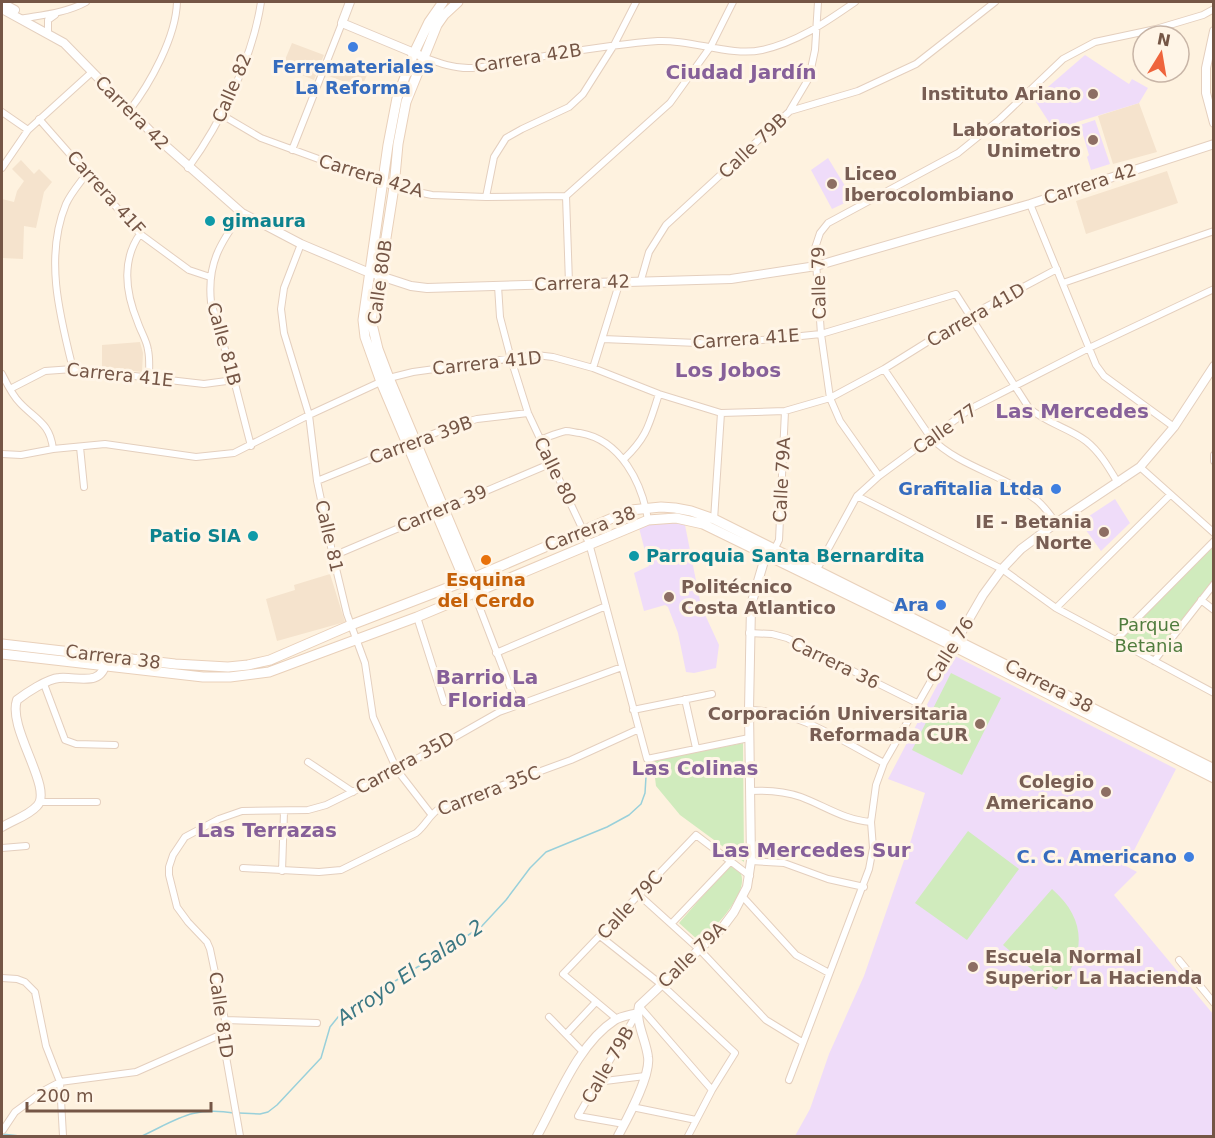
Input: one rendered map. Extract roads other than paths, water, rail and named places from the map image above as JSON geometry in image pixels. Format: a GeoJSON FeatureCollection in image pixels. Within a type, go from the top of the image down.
{"type":"FeatureCollection","features":[{"type":"Feature","properties":{"kind":"main road","name":"Calle 80B"},"geometry":{"type":"LineString","coordinates":[[385,380],[371,329],[371,320],[380,276],[406,102],[429,22],[442,2]]}},
{"type":"Feature","properties":{"kind":"main road","name":"Calle 80B"},"geometry":{"type":"LineString","coordinates":[[458,2],[444,15],[419,55],[397,98],[364,310],[364,327],[474,593]]}},
{"type":"Feature","properties":{"kind":"main road","name":"Carrera 38"},"geometry":{"type":"LineString","coordinates":[[2,644],[209,666],[248,665],[270,660],[631,510],[675,508],[691,511],[713,524],[1214,770]]}},
{"type":"Feature","properties":{"kind":"main road","name":"Carrera 38"},"geometry":{"type":"LineString","coordinates":[[2,654],[203,677],[230,677],[269,672],[417,617],[648,520],[675,518],[713,524]]}},
{"type":"Feature","properties":{"kind":"main road","name":"Carrera 38"},"geometry":{"type":"LineString","coordinates":[[771,552],[816,571],[1214,778]]}},
{"type":"Feature","properties":{"kind":"street"},"geometry":{"type":"LineString","coordinates":[[20,19],[60,11],[86,2]]}},
{"type":"Feature","properties":{"kind":"street"},"geometry":{"type":"LineString","coordinates":[[129,111],[146,90],[161,57],[173,26],[177,2]]}},
{"type":"Feature","properties":{"kind":"street","name":"Calle 82"},"geometry":{"type":"LineString","coordinates":[[188,168],[222,116],[249,48],[261,2]]}},
{"type":"Feature","properties":{"kind":"street"},"geometry":{"type":"LineString","coordinates":[[292,150],[350,2]]}},
{"type":"Feature","properties":{"kind":"street"},"geometry":{"type":"LineString","coordinates":[[486,197],[494,157],[506,138],[569,107],[583,94],[614,45],[636,2]]}},
{"type":"Feature","properties":{"kind":"street"},"geometry":{"type":"LineString","coordinates":[[569,283],[566,196],[670,103],[711,46],[734,2]]}},
{"type":"Feature","properties":{"kind":"street"},"geometry":{"type":"LineString","coordinates":[[790,111],[809,78],[813,64],[818,2]]}},
{"type":"Feature","properties":{"kind":"street"},"geometry":{"type":"LineString","coordinates":[[614,45],[661,41],[759,51],[816,29],[855,2]]}},
{"type":"Feature","properties":{"kind":"street","name":"Calle 79B"},"geometry":{"type":"LineString","coordinates":[[641,280],[649,252],[666,225],[790,111],[858,91],[916,64],[995,2]]}},
{"type":"Feature","properties":{"kind":"street","name":"Carrera 42"},"geometry":{"type":"LineString","coordinates":[[2,3],[10,6],[20,19]]}},
{"type":"Feature","properties":{"kind":"street","name":"Carrera 42"},"geometry":{"type":"LineString","coordinates":[[2,9],[64,43],[188,168],[242,213],[301,244],[370,273],[427,288],[731,279],[816,266],[1030,204],[1214,144]]}},
{"type":"Feature","properties":{"kind":"street","name":"Calle 79"},"geometry":{"type":"LineString","coordinates":[[879,476],[840,421],[830,398],[821,334],[816,266],[815,248],[820,233],[828,222],[958,153],[1000,119],[1063,59],[1095,42],[1156,29],[1203,15],[1214,9]]}},
{"type":"Feature","properties":{"kind":"street"},"geometry":{"type":"LineString","coordinates":[[48,33],[50,17],[60,11]]}},
{"type":"Feature","properties":{"kind":"street","name":"Carrera 42B"},"geometry":{"type":"LineString","coordinates":[[342,23],[444,64],[471,68],[614,45]]}},
{"type":"Feature","properties":{"kind":"street"},"geometry":{"type":"LineString","coordinates":[[1214,31],[1206,68],[1206,93],[1214,123]]}},
{"type":"Feature","properties":{"kind":"street"},"geometry":{"type":"LineString","coordinates":[[2,168],[28,130],[92,72]]}},
{"type":"Feature","properties":{"kind":"street"},"geometry":{"type":"LineString","coordinates":[[2,112],[28,130]]}},
{"type":"Feature","properties":{"kind":"street","name":"Carrera 42A"},"geometry":{"type":"LineString","coordinates":[[222,116],[261,138],[394,187],[432,195],[566,196]]}},
{"type":"Feature","properties":{"kind":"street","name":"Carrera 41F"},"geometry":{"type":"LineString","coordinates":[[39,119],[140,234],[189,270],[210,277]]}},
{"type":"Feature","properties":{"kind":"street"},"geometry":{"type":"LineString","coordinates":[[73,369],[59,316],[56,286],[57,246],[60,222],[67,203],[87,173]]}},
{"type":"Feature","properties":{"kind":"street"},"geometry":{"type":"LineString","coordinates":[[1030,204],[1096,365],[1104,376],[1174,427]]}},
{"type":"Feature","properties":{"kind":"street","name":"Calle 81B"},"geometry":{"type":"LineString","coordinates":[[242,213],[219,247],[210,277],[211,302],[251,446]]}},
{"type":"Feature","properties":{"kind":"street"},"geometry":{"type":"LineString","coordinates":[[1063,283],[1214,231]]}},
{"type":"Feature","properties":{"kind":"street"},"geometry":{"type":"LineString","coordinates":[[140,234],[131,248],[127,279],[134,314],[148,349],[149,378]]}},
{"type":"Feature","properties":{"kind":"street","name":"Calle 81"},"geometry":{"type":"LineString","coordinates":[[301,244],[284,288],[281,309],[284,333],[309,415],[317,481],[333,556],[351,625],[365,663],[373,717],[397,770],[431,814]]}},
{"type":"Feature","properties":{"kind":"street","name":"Carrera 41D"},"geometry":{"type":"LineString","coordinates":[[2,454],[21,455],[105,444],[196,457],[234,453],[385,380],[413,372],[537,355],[592,368],[659,394],[721,413],[785,411],[830,398],[884,369],[969,316],[1057,269]]}},
{"type":"Feature","properties":{"kind":"street"},"geometry":{"type":"LineString","coordinates":[[592,368],[620,281]]}},
{"type":"Feature","properties":{"kind":"street","name":"Calle 80"},"geometry":{"type":"LineString","coordinates":[[498,286],[500,317],[528,413],[589,543],[647,759],[696,748]]}},
{"type":"Feature","properties":{"kind":"street","name":"Calle 77"},"geometry":{"type":"LineString","coordinates":[[816,571],[857,496],[879,476],[970,409],[1089,348],[1214,289]]}},
{"type":"Feature","properties":{"kind":"street","name":"Carrera 41E"},"geometry":{"type":"LineString","coordinates":[[603,339],[721,344],[821,334],[956,294],[969,316]]}},
{"type":"Feature","properties":{"kind":"street"},"geometry":{"type":"LineString","coordinates":[[969,316],[1029,408],[1038,416],[1086,440],[1118,483]]}},
{"type":"Feature","properties":{"kind":"street","name":"Calle 76"},"geometry":{"type":"LineString","coordinates":[[789,1080],[864,887],[873,848],[871,822],[876,785],[884,763],[917,704],[1002,569],[1021,549],[1056,523],[1140,467],[1174,427],[1214,366]]}},
{"type":"Feature","properties":{"kind":"street","name":"Carrera 41E"},"geometry":{"type":"LineString","coordinates":[[10,389],[45,371],[73,369],[204,384],[234,380]]}},
{"type":"Feature","properties":{"kind":"street"},"geometry":{"type":"LineString","coordinates":[[884,369],[931,438],[953,457],[1036,499],[1056,523]]}},
{"type":"Feature","properties":{"kind":"street"},"geometry":{"type":"LineString","coordinates":[[2,374],[20,403],[45,426],[53,449]]}},
{"type":"Feature","properties":{"kind":"street"},"geometry":{"type":"LineString","coordinates":[[624,459],[640,444],[646,434],[659,394]]}},
{"type":"Feature","properties":{"kind":"street","name":"Calle 79A"},"geometry":{"type":"LineString","coordinates":[[638,1009],[722,928],[743,897],[750,876],[751,605],[771,552],[779,540],[785,411]]}},
{"type":"Feature","properties":{"kind":"street","name":"Carrera 39B"},"geometry":{"type":"LineString","coordinates":[[317,481],[411,442],[477,419],[528,413]]}},
{"type":"Feature","properties":{"kind":"street"},"geometry":{"type":"LineString","coordinates":[[713,524],[721,413]]}},
{"type":"Feature","properties":{"kind":"street"},"geometry":{"type":"LineString","coordinates":[[539,440],[567,431],[592,435],[608,443],[624,459],[646,508],[648,520]]}},
{"type":"Feature","properties":{"kind":"street"},"geometry":{"type":"LineString","coordinates":[[80,447],[84,487]]}},
{"type":"Feature","properties":{"kind":"street"},"geometry":{"type":"LineString","coordinates":[[1214,455],[1214,461]]}},
{"type":"Feature","properties":{"kind":"street","name":"Carrera 39"},"geometry":{"type":"LineString","coordinates":[[333,556],[552,464]]}},
{"type":"Feature","properties":{"kind":"street"},"geometry":{"type":"LineString","coordinates":[[1140,467],[1214,533]]}},
{"type":"Feature","properties":{"kind":"street"},"geometry":{"type":"LineString","coordinates":[[1056,608],[1170,495]]}},
{"type":"Feature","properties":{"kind":"street"},"geometry":{"type":"LineString","coordinates":[[857,496],[1002,569],[1056,608],[1214,693]]}},
{"type":"Feature","properties":{"kind":"street"},"geometry":{"type":"LineString","coordinates":[[1116,640],[1214,541]]}},
{"type":"Feature","properties":{"kind":"street"},"geometry":{"type":"LineString","coordinates":[[1154,661],[1214,584]]}},
{"type":"Feature","properties":{"kind":"street","name":"Calle 80B"},"geometry":{"type":"LineString","coordinates":[[474,593],[517,705]]}},
{"type":"Feature","properties":{"kind":"street"},"geometry":{"type":"LineString","coordinates":[[1201,600],[1214,610]]}},
{"type":"Feature","properties":{"kind":"street"},"geometry":{"type":"LineString","coordinates":[[496,653],[606,606]]}},
{"type":"Feature","properties":{"kind":"street"},"geometry":{"type":"LineString","coordinates":[[417,617],[444,702]]}},
{"type":"Feature","properties":{"kind":"street","name":"Carrera 36"},"geometry":{"type":"LineString","coordinates":[[750,633],[772,634],[787,638],[917,704]]}},
{"type":"Feature","properties":{"kind":"street"},"geometry":{"type":"LineString","coordinates":[[2,827],[33,810],[40,802],[41,794],[35,771],[17,725],[15,714],[17,700],[59,678],[91,679],[96,677],[105,666],[107,656]]}},
{"type":"Feature","properties":{"kind":"street","name":"Carrera 35D"},"geometry":{"type":"LineString","coordinates":[[185,837],[219,819],[242,811],[284,812],[308,810],[326,805],[397,770],[477,723],[517,705],[622,667]]}},
{"type":"Feature","properties":{"kind":"street"},"geometry":{"type":"LineString","coordinates":[[44,684],[65,740],[76,744],[115,745]]}},
{"type":"Feature","properties":{"kind":"street"},"geometry":{"type":"LineString","coordinates":[[633,710],[712,694]]}},
{"type":"Feature","properties":{"kind":"street"},"geometry":{"type":"LineString","coordinates":[[685,699],[696,748],[749,738]]}},
{"type":"Feature","properties":{"kind":"street"},"geometry":{"type":"LineString","coordinates":[[749,710],[790,716],[884,763]]}},
{"type":"Feature","properties":{"kind":"street","name":"Carrera 35C"},"geometry":{"type":"LineString","coordinates":[[243,868],[319,872],[341,870],[416,833],[425,826],[431,814],[440,808],[571,760],[639,729]]}},
{"type":"Feature","properties":{"kind":"street"},"geometry":{"type":"LineString","coordinates":[[309,762],[353,792]]}},
{"type":"Feature","properties":{"kind":"street"},"geometry":{"type":"LineString","coordinates":[[750,791],[787,793],[845,818],[871,822]]}},
{"type":"Feature","properties":{"kind":"street"},"geometry":{"type":"LineString","coordinates":[[40,802],[97,802]]}},
{"type":"Feature","properties":{"kind":"street"},"geometry":{"type":"LineString","coordinates":[[282,871],[284,812]]}},
{"type":"Feature","properties":{"kind":"street","name":"Calle 79C"},"geometry":{"type":"LineString","coordinates":[[595,1003],[563,974],[638,894],[696,836],[731,861]]}},
{"type":"Feature","properties":{"kind":"street","name":"Calle 81D"},"geometry":{"type":"LineString","coordinates":[[185,837],[173,855],[169,875],[177,907],[207,942],[210,949],[225,1020],[222,1034],[240,1137]]}},
{"type":"Feature","properties":{"kind":"street"},"geometry":{"type":"LineString","coordinates":[[2,854],[2,848],[26,846]]}},
{"type":"Feature","properties":{"kind":"street"},"geometry":{"type":"LineString","coordinates":[[672,923],[731,861],[750,876]]}},
{"type":"Feature","properties":{"kind":"street"},"geometry":{"type":"LineString","coordinates":[[751,861],[784,863],[828,879],[864,887]]}},
{"type":"Feature","properties":{"kind":"street"},"geometry":{"type":"LineString","coordinates":[[638,894],[700,950],[766,1020],[802,1042]]}},
{"type":"Feature","properties":{"kind":"street"},"geometry":{"type":"LineString","coordinates":[[743,897],[796,955],[829,973]]}},
{"type":"Feature","properties":{"kind":"street"},"geometry":{"type":"LineString","coordinates":[[600,936],[662,985],[735,1053],[712,1090],[688,1137]]}},
{"type":"Feature","properties":{"kind":"street"},"geometry":{"type":"LineString","coordinates":[[1179,960],[1214,1003]]}},
{"type":"Feature","properties":{"kind":"street"},"geometry":{"type":"LineString","coordinates":[[2,978],[17,979],[28,984],[35,992],[46,1046],[60,1082],[63,1137]]}},
{"type":"Feature","properties":{"kind":"street"},"geometry":{"type":"LineString","coordinates":[[567,1033],[595,1003],[617,1019]]}},
{"type":"Feature","properties":{"kind":"street"},"geometry":{"type":"LineString","coordinates":[[638,1009],[712,1090]]}},
{"type":"Feature","properties":{"kind":"street"},"geometry":{"type":"LineString","coordinates":[[537,1137],[582,1051],[594,1036],[617,1019],[638,1009]]}},
{"type":"Feature","properties":{"kind":"street"},"geometry":{"type":"LineString","coordinates":[[618,1137],[645,1076],[649,1060],[638,1009]]}},
{"type":"Feature","properties":{"kind":"street","name":"Calle 79B"},"geometry":{"type":"LineString","coordinates":[[624,1124],[578,1116],[638,1009]]}},
{"type":"Feature","properties":{"kind":"street"},"geometry":{"type":"LineString","coordinates":[[549,1017],[582,1051]]}},
{"type":"Feature","properties":{"kind":"street"},"geometry":{"type":"LineString","coordinates":[[225,1020],[316,1023]]}},
{"type":"Feature","properties":{"kind":"street"},"geometry":{"type":"LineString","coordinates":[[3,1130],[15,1112],[60,1082],[136,1072],[222,1034]]}},
{"type":"Feature","properties":{"kind":"street"},"geometry":{"type":"LineString","coordinates":[[597,1082],[645,1076]]}},
{"type":"Feature","properties":{"kind":"street"},"geometry":{"type":"LineString","coordinates":[[632,1107],[696,1120]]}},
{"type":"Feature","properties":{"kind":"waterway","name":"Arroyo El Salao 2"},"geometry":{"type":"LineString","coordinates":[[239,1113],[260,1114],[268,1112],[277,1105],[321,1058],[330,1027],[338,1017],[481,927],[546,852],[607,827],[629,815],[641,804],[645,793],[647,760]]}},
{"type":"Feature","properties":{"kind":"waterway","name":"Arroyo El Salao 2"},"geometry":{"type":"LineString","coordinates":[[142,1136],[176,1119],[196,1113],[207,1111],[234,1113]]}},
{"type":"Feature","properties":{"kind":"waterway","name":"Arroyo El Salao 2"},"geometry":{"type":"LineString","coordinates":[[2,1134],[20,1136]]}},
{"type":"Feature","properties":{"kind":"place","name":"Ferremateriales La Reforma"},"geometry":{"type":"Point","coordinates":[353,47]}},
{"type":"Feature","properties":{"kind":"place","name":"Instituto Ariano"},"geometry":{"type":"Point","coordinates":[1093,94]}},
{"type":"Feature","properties":{"kind":"place","name":"Laboratorios Unimetro"},"geometry":{"type":"Point","coordinates":[1093,140]}},
{"type":"Feature","properties":{"kind":"place","name":"Liceo Iberocolombiano"},"geometry":{"type":"Point","coordinates":[832,184]}},
{"type":"Feature","properties":{"kind":"place","name":"gimaura"},"geometry":{"type":"Point","coordinates":[210,221]}},
{"type":"Feature","properties":{"kind":"place","name":"Grafitalia Ltda"},"geometry":{"type":"Point","coordinates":[1056,489]}},
{"type":"Feature","properties":{"kind":"place","name":"IE - Betania Norte"},"geometry":{"type":"Point","coordinates":[1104,532]}},
{"type":"Feature","properties":{"kind":"place","name":"Patio SIA"},"geometry":{"type":"Point","coordinates":[253,536]}},
{"type":"Feature","properties":{"kind":"place","name":"Parroquia Santa Bernardita"},"geometry":{"type":"Point","coordinates":[634,556]}},
{"type":"Feature","properties":{"kind":"place","name":"Esquina del Cerdo"},"geometry":{"type":"Point","coordinates":[486,560]}},
{"type":"Feature","properties":{"kind":"place","name":"Politécnico Costa Atlantico"},"geometry":{"type":"Point","coordinates":[669,597]}},
{"type":"Feature","properties":{"kind":"place","name":"Ara"},"geometry":{"type":"Point","coordinates":[941,605]}},
{"type":"Feature","properties":{"kind":"place","name":"Corporación Universitaria Reformada CUR"},"geometry":{"type":"Point","coordinates":[980,724]}},
{"type":"Feature","properties":{"kind":"place","name":"Colegio Americano"},"geometry":{"type":"Point","coordinates":[1106,792]}},
{"type":"Feature","properties":{"kind":"place","name":"C. C. Americano"},"geometry":{"type":"Point","coordinates":[1189,857]}},
{"type":"Feature","properties":{"kind":"place","name":"Escuela Normal Superior La Hacienda"},"geometry":{"type":"Point","coordinates":[973,967]}},
{"type":"Feature","properties":{"kind":"district","name":"Ciudad Jardín"},"geometry":{"type":"Point","coordinates":[741,72]}},
{"type":"Feature","properties":{"kind":"district","name":"Los Jobos"},"geometry":{"type":"Point","coordinates":[728,370]}},
{"type":"Feature","properties":{"kind":"district","name":"Las Mercedes"},"geometry":{"type":"Point","coordinates":[1072,411]}},
{"type":"Feature","properties":{"kind":"district","name":"Barrio La Florida"},"geometry":{"type":"Point","coordinates":[487,688]}},
{"type":"Feature","properties":{"kind":"district","name":"Las Colinas"},"geometry":{"type":"Point","coordinates":[695,768]}},
{"type":"Feature","properties":{"kind":"district","name":"Las Terrazas"},"geometry":{"type":"Point","coordinates":[267,830]}},
{"type":"Feature","properties":{"kind":"district","name":"Las Mercedes Sur"},"geometry":{"type":"Point","coordinates":[811,850]}},
{"type":"Feature","properties":{"kind":"park label","name":"Parque Betania"},"geometry":{"type":"Point","coordinates":[1149,635]}}]}
